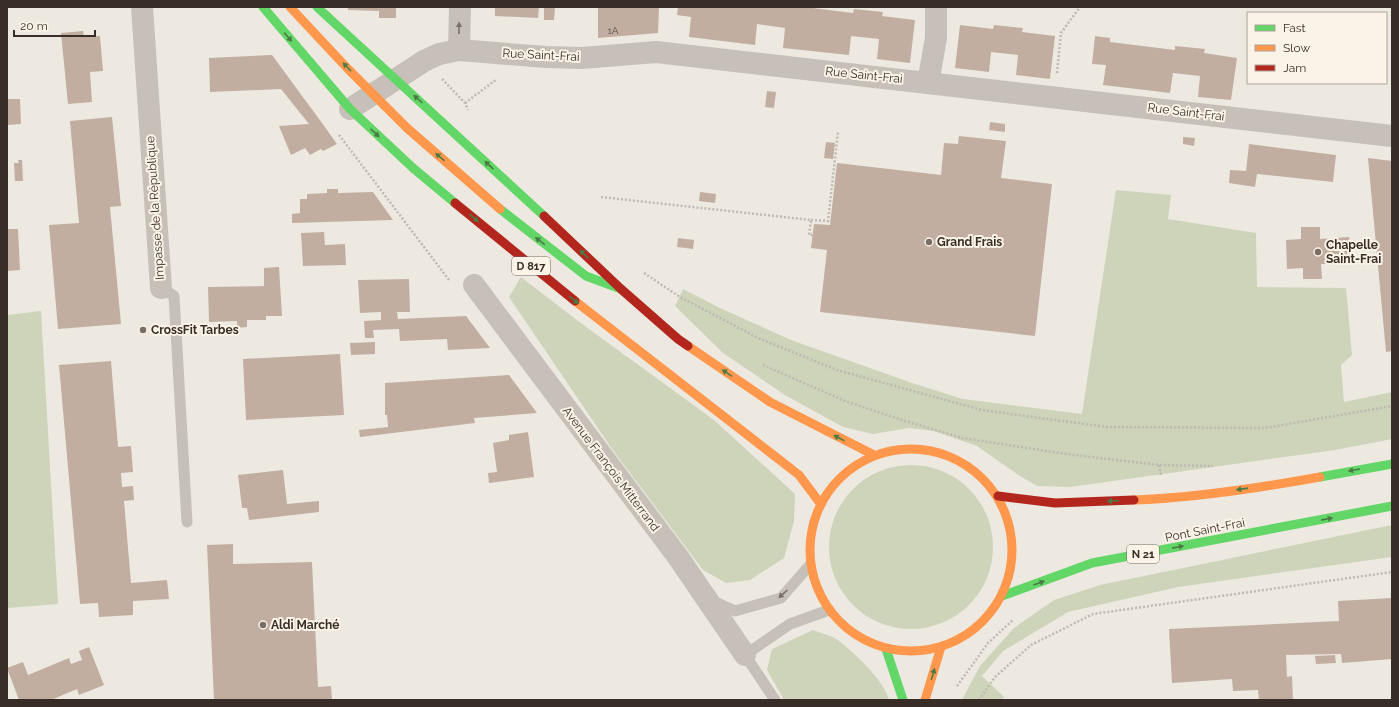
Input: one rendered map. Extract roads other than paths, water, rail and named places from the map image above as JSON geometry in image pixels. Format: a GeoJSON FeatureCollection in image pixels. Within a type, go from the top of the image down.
{"type":"FeatureCollection","features":[{"type":"Feature","properties":{"kind":"main road","name":"D 817"},"geometry":{"type":"LineString","coordinates":[[263,7],[350,109],[413,168],[549,281],[799,475],[820,503]]}},
{"type":"Feature","properties":{"kind":"main road"},"geometry":{"type":"LineString","coordinates":[[290,7],[406,128],[509,217],[586,276],[621,289]]}},
{"type":"Feature","properties":{"kind":"main road"},"geometry":{"type":"LineString","coordinates":[[317,7],[394,81],[446,125],[621,289],[678,339],[770,402],[874,455]]}},
{"type":"Feature","properties":{"kind":"main road"},"geometry":{"type":"LineString","coordinates":[[892,449],[923,449],[952,456],[978,473],[998,496],[1011,528],[1012,563],[1002,596],[987,618],[966,636],[941,647],[886,649],[859,638],[836,620],[819,596],[809,566],[809,534],[820,503],[863,459],[874,455],[892,449]]}},
{"type":"Feature","properties":{"kind":"main road"},"geometry":{"type":"LineString","coordinates":[[998,496],[1055,503],[1164,499],[1280,484],[1392,464]]}},
{"type":"Feature","properties":{"kind":"main road","name":"Pont Saint-Frai"},"geometry":{"type":"LineString","coordinates":[[1002,596],[1092,563],[1392,506]]}},
{"type":"Feature","properties":{"kind":"main road"},"geometry":{"type":"LineString","coordinates":[[925,700],[941,647]]}},
{"type":"Feature","properties":{"kind":"main road"},"geometry":{"type":"LineString","coordinates":[[886,649],[903,700]]}},
{"type":"Feature","properties":{"kind":"street","name":"Impasse de la République"},"geometry":{"type":"LineString","coordinates":[[142,7],[161,288]]}},
{"type":"Feature","properties":{"kind":"street"},"geometry":{"type":"LineString","coordinates":[[459,50],[460,7]]}},
{"type":"Feature","properties":{"kind":"street"},"geometry":{"type":"LineString","coordinates":[[928,83],[936,38],[936,7]]}},
{"type":"Feature","properties":{"kind":"street","name":"Rue Saint-Frai"},"geometry":{"type":"LineString","coordinates":[[350,109],[424,60],[439,54],[459,50],[546,57],[582,58],[656,52],[1392,136]]}},
{"type":"Feature","properties":{"kind":"street","name":"Avenue François Mitterrand"},"geometry":{"type":"LineString","coordinates":[[474,285],[678,557],[745,656]]}},
{"type":"Feature","properties":{"kind":"lane","name":"Impasse de la République"},"geometry":{"type":"LineString","coordinates":[[161,288],[174,296],[187,522]]}},
{"type":"Feature","properties":{"kind":"lane"},"geometry":{"type":"LineString","coordinates":[[706,598],[735,611],[781,598],[809,566]]}},
{"type":"Feature","properties":{"kind":"lane"},"geometry":{"type":"LineString","coordinates":[[775,700],[745,656],[790,624],[829,610]]}},
{"type":"Feature","properties":{"kind":"place","name":"Grand Frais"},"geometry":{"type":"Point","coordinates":[929,242]}},
{"type":"Feature","properties":{"kind":"place","name":"Chapelle Saint-Frai"},"geometry":{"type":"Point","coordinates":[1318,252]}},
{"type":"Feature","properties":{"kind":"place","name":"CrossFit Tarbes"},"geometry":{"type":"Point","coordinates":[143,330]}},
{"type":"Feature","properties":{"kind":"place","name":"Aldi Marché"},"geometry":{"type":"Point","coordinates":[263,625]}}]}
